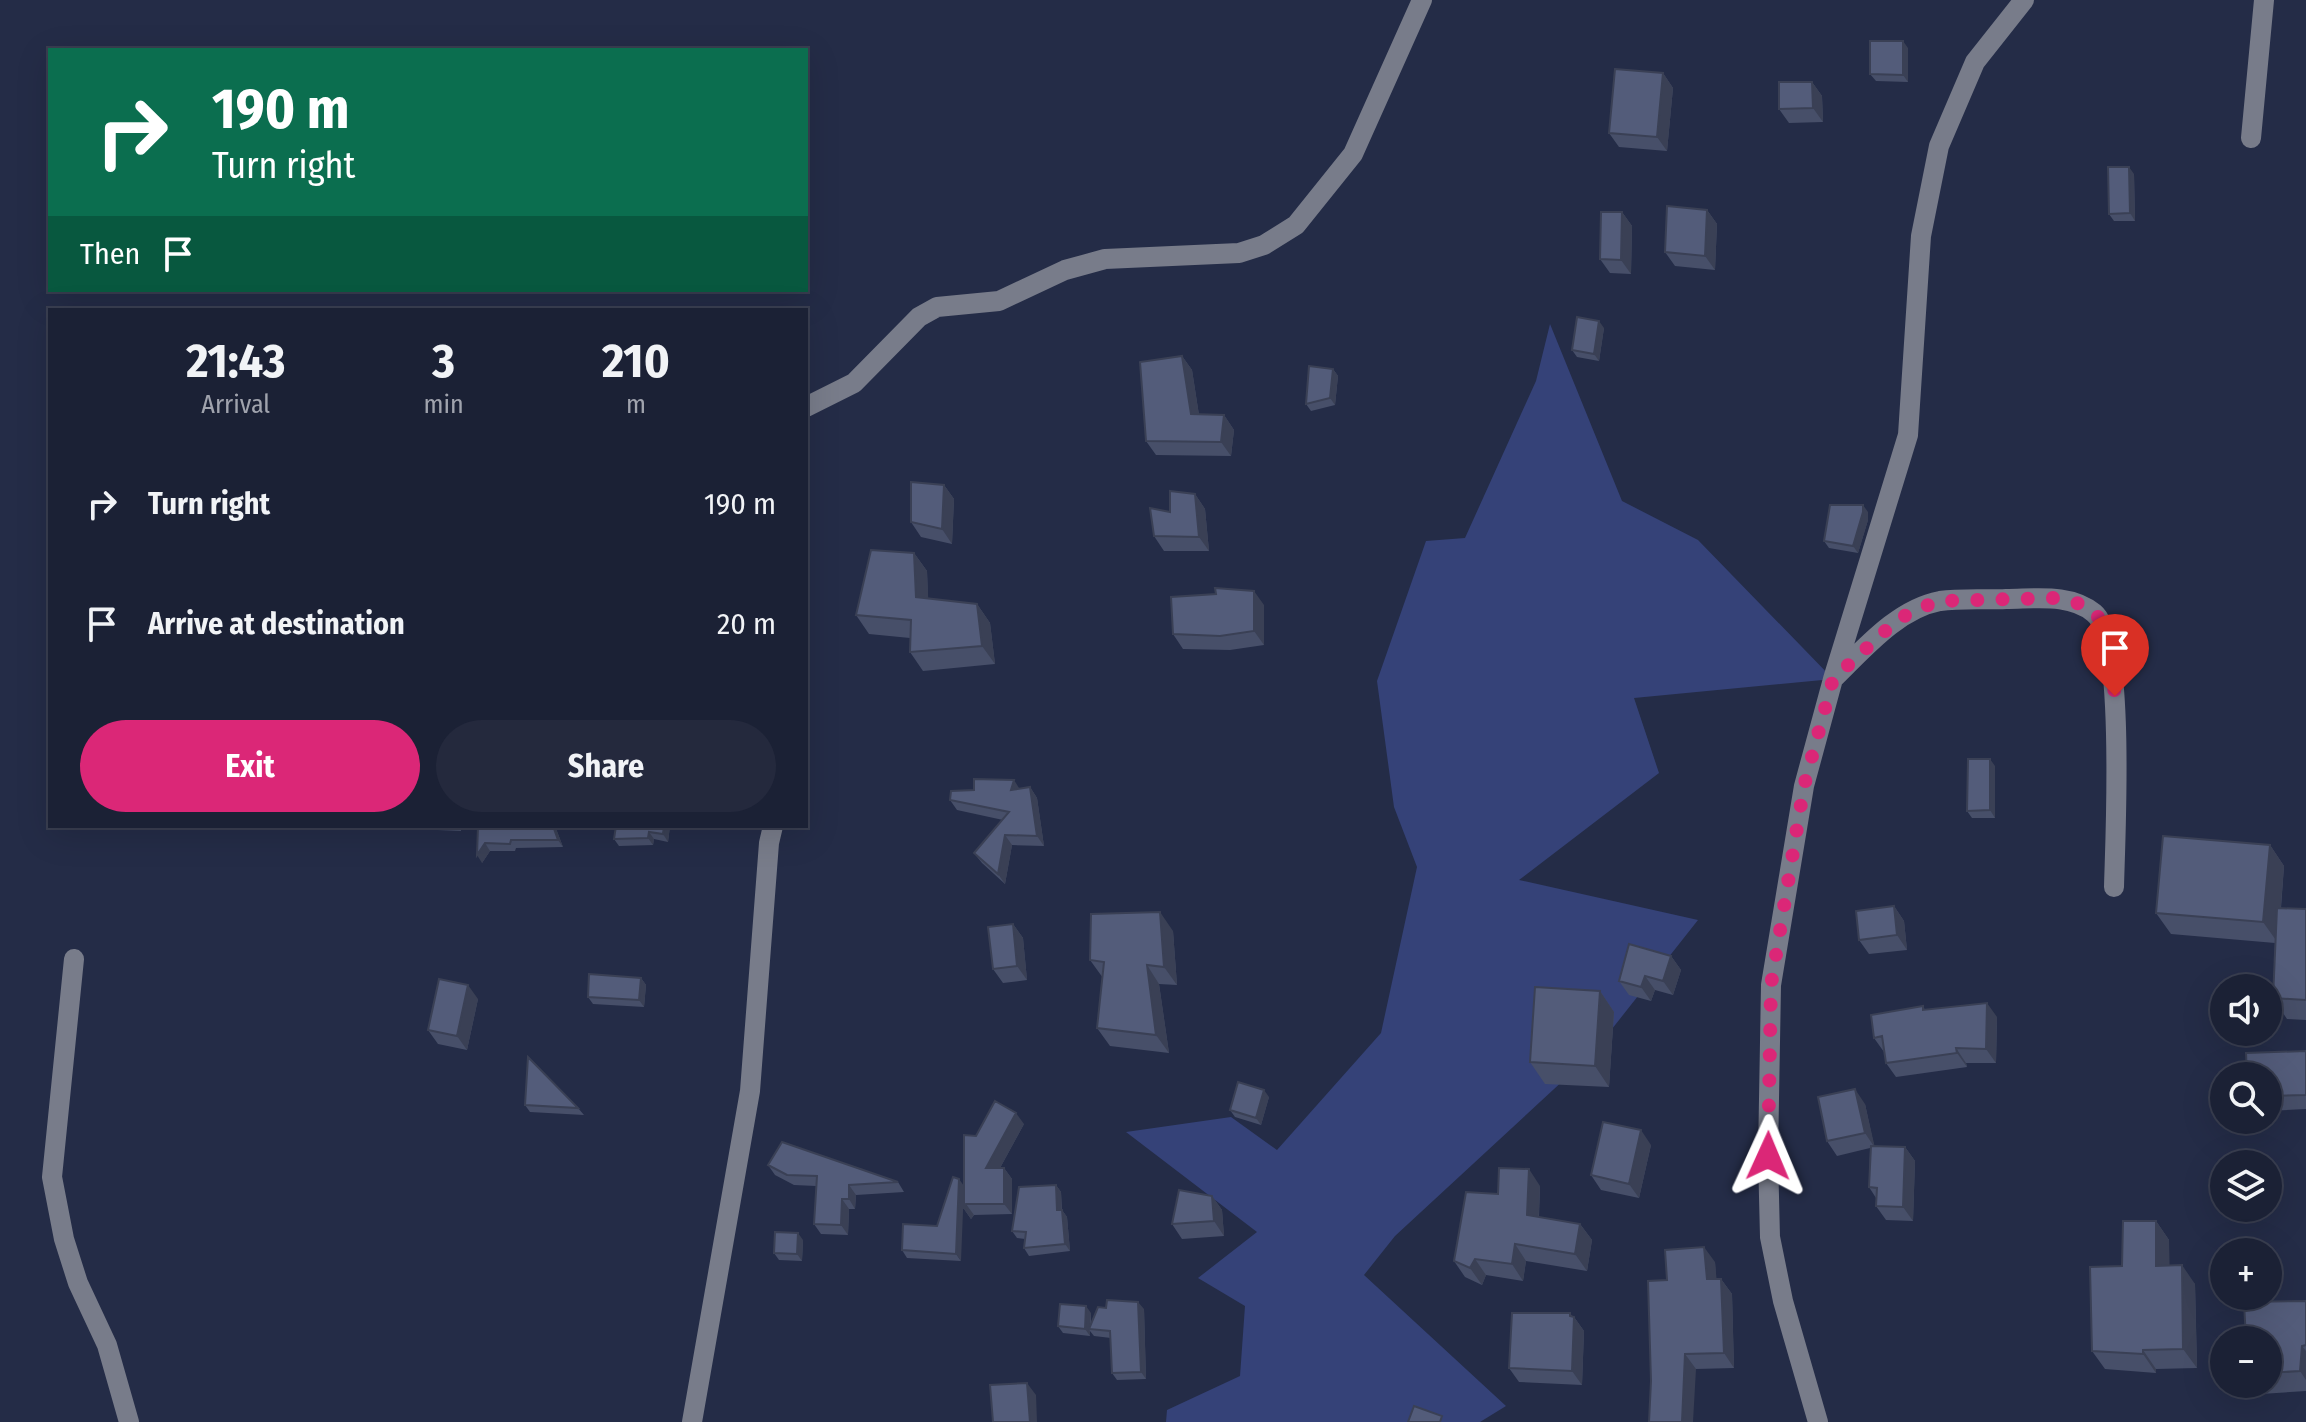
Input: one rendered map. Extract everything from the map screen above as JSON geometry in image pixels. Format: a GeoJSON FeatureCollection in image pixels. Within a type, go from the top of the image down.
{"type":"FeatureCollection","features":[{"type":"Feature","properties":{"kind":"street"},"geometry":{"type":"LineString","coordinates":[[808,406],[854,383],[919,317],[937,307],[999,301],[1065,270],[1105,259],[1239,253],[1264,245],[1296,225],[1353,154],[1422,0]]}},
{"type":"Feature","properties":{"kind":"street"},"geometry":{"type":"LineString","coordinates":[[1818,1422],[1783,1301],[1770,1237],[1771,985],[1804,786],[1833,679],[1908,435],[1915,368],[1921,236],[1939,146],[1975,62],[2024,0]]}},
{"type":"Feature","properties":{"kind":"street"},"geometry":{"type":"LineString","coordinates":[[2251,138],[2264,0]]}},
{"type":"Feature","properties":{"kind":"street"},"geometry":{"type":"LineString","coordinates":[[1833,679],[1894,623],[1912,611],[1939,601],[2054,598],[2081,604],[2097,615],[2108,638],[2115,696],[2114,887]]}},
{"type":"Feature","properties":{"kind":"street"},"geometry":{"type":"LineString","coordinates":[[692,1422],[750,1091],[773,828]]}},
{"type":"Feature","properties":{"kind":"street"},"geometry":{"type":"LineString","coordinates":[[74,959],[52,1177],[64,1239],[78,1283],[107,1345],[129,1422]]}},
{"type":"Feature","properties":{"kind":"shaded area"},"geometry":{"type":"Polygon","coordinates":[[[1550,324],[1622,501],[1698,540],[1833,679],[1634,698],[1659,773],[1519,880],[1698,920],[1593,1053],[1395,1236],[1364,1275],[1506,1406],[1480,1422],[1166,1422],[1167,1410],[1240,1376],[1245,1306],[1198,1278],[1257,1232],[1126,1132],[1231,1117],[1277,1150],[1381,1033],[1417,867],[1394,807],[1377,681],[1426,541],[1465,538],[1536,381],[1550,324]]]}},
{"type":"Feature","properties":{"kind":"building"},"geometry":{"type":"Polygon","coordinates":[[[1870,41],[1903,41],[1903,75],[1870,74],[1870,41]]]}},
{"type":"Feature","properties":{"kind":"building"},"geometry":{"type":"Polygon","coordinates":[[[1615,69],[1663,73],[1657,137],[1609,133],[1615,69]]]}},
{"type":"Feature","properties":{"kind":"building"},"geometry":{"type":"Polygon","coordinates":[[[1779,82],[1812,82],[1813,108],[1779,109],[1779,82]]]}},
{"type":"Feature","properties":{"kind":"building"},"geometry":{"type":"Polygon","coordinates":[[[2108,167],[2129,167],[2130,213],[2109,214],[2108,167]]]}},
{"type":"Feature","properties":{"kind":"building"},"geometry":{"type":"Polygon","coordinates":[[[1667,206],[1707,210],[1705,256],[1665,252],[1667,206]]]}},
{"type":"Feature","properties":{"kind":"building"},"geometry":{"type":"Polygon","coordinates":[[[1601,212],[1622,212],[1621,260],[1600,259],[1601,212]]]}},
{"type":"Feature","properties":{"kind":"building"},"geometry":{"type":"Polygon","coordinates":[[[1577,317],[1599,321],[1594,354],[1572,350],[1577,317]]]}},
{"type":"Feature","properties":{"kind":"building"},"geometry":{"type":"Polygon","coordinates":[[[1182,356],[1191,414],[1224,415],[1221,442],[1146,441],[1140,362],[1182,356]]]}},
{"type":"Feature","properties":{"kind":"building"},"geometry":{"type":"Polygon","coordinates":[[[1309,366],[1333,369],[1330,398],[1306,404],[1309,366]]]}},
{"type":"Feature","properties":{"kind":"building"},"geometry":{"type":"Polygon","coordinates":[[[911,482],[944,485],[942,529],[911,522],[911,482]]]}},
{"type":"Feature","properties":{"kind":"building"},"geometry":{"type":"Polygon","coordinates":[[[1170,491],[1195,494],[1199,537],[1154,536],[1150,508],[1170,512],[1170,491]]]}},
{"type":"Feature","properties":{"kind":"building"},"geometry":{"type":"Polygon","coordinates":[[[1830,505],[1863,505],[1853,546],[1824,541],[1830,505]]]}},
{"type":"Feature","properties":{"kind":"building"},"geometry":{"type":"Polygon","coordinates":[[[871,550],[914,553],[916,597],[977,604],[982,646],[910,652],[911,620],[856,615],[871,550]]]}},
{"type":"Feature","properties":{"kind":"building"},"geometry":{"type":"Polygon","coordinates":[[[1215,588],[1254,591],[1254,631],[1220,636],[1173,634],[1171,597],[1216,594],[1215,588]]]}},
{"type":"Feature","properties":{"kind":"building"},"geometry":{"type":"Polygon","coordinates":[[[1968,759],[1990,759],[1990,810],[1967,811],[1968,759]]]}},
{"type":"Feature","properties":{"kind":"building"},"geometry":{"type":"Polygon","coordinates":[[[974,779],[1014,780],[1011,790],[1030,787],[1037,836],[1005,835],[998,874],[974,853],[1009,812],[950,800],[951,791],[974,790],[974,779]]]}},
{"type":"Feature","properties":{"kind":"building"},"geometry":{"type":"Polygon","coordinates":[[[478,828],[554,828],[558,840],[485,843],[477,855],[478,828]]]}},
{"type":"Feature","properties":{"kind":"building"},"geometry":{"type":"Polygon","coordinates":[[[616,828],[664,828],[663,834],[649,832],[648,838],[614,839],[616,828]]]}},
{"type":"Feature","properties":{"kind":"building"},"geometry":{"type":"Polygon","coordinates":[[[2163,836],[2270,845],[2263,922],[2156,913],[2163,836]]]}},
{"type":"Feature","properties":{"kind":"building"},"geometry":{"type":"Polygon","coordinates":[[[1894,906],[1897,935],[1859,940],[1856,911],[1894,906]]]}},
{"type":"Feature","properties":{"kind":"building"},"geometry":{"type":"Polygon","coordinates":[[[2277,908],[2306,909],[2306,1000],[2282,999],[2282,974],[2274,974],[2277,908]]]}},
{"type":"Feature","properties":{"kind":"building"},"geometry":{"type":"Polygon","coordinates":[[[1160,912],[1164,967],[1147,965],[1156,1035],[1097,1028],[1104,962],[1090,960],[1091,914],[1160,912]]]}},
{"type":"Feature","properties":{"kind":"building"},"geometry":{"type":"Polygon","coordinates":[[[1013,924],[1017,966],[993,969],[988,927],[1013,924]]]}},
{"type":"Feature","properties":{"kind":"building"},"geometry":{"type":"Polygon","coordinates":[[[1629,944],[1671,956],[1663,981],[1645,976],[1641,987],[1619,981],[1629,944]]]}},
{"type":"Feature","properties":{"kind":"building"},"geometry":{"type":"Polygon","coordinates":[[[589,974],[641,978],[639,1000],[588,997],[589,974]]]}},
{"type":"Feature","properties":{"kind":"building"},"geometry":{"type":"Polygon","coordinates":[[[439,979],[468,985],[457,1036],[428,1030],[439,979]]]}},
{"type":"Feature","properties":{"kind":"building"},"geometry":{"type":"Polygon","coordinates":[[[1535,987],[1600,991],[1595,1066],[1530,1062],[1535,987]]]}},
{"type":"Feature","properties":{"kind":"building"},"geometry":{"type":"Polygon","coordinates":[[[1987,1003],[1986,1049],[1956,1048],[1957,1053],[1886,1063],[1882,1036],[1874,1038],[1871,1015],[1923,1006],[1923,1010],[1987,1003]]]}},
{"type":"Feature","properties":{"kind":"building"},"geometry":{"type":"Polygon","coordinates":[[[2306,1051],[2306,1095],[2282,1096],[2282,1062],[2246,1062],[2246,1053],[2306,1051]]]}},
{"type":"Feature","properties":{"kind":"building"},"geometry":{"type":"Polygon","coordinates":[[[528,1057],[578,1108],[525,1105],[528,1057]]]}},
{"type":"Feature","properties":{"kind":"building"},"geometry":{"type":"Polygon","coordinates":[[[1238,1082],[1264,1090],[1256,1118],[1230,1110],[1238,1082]]]}},
{"type":"Feature","properties":{"kind":"building"},"geometry":{"type":"Polygon","coordinates":[[[1855,1089],[1865,1133],[1827,1141],[1818,1097],[1855,1089]]]}},
{"type":"Feature","properties":{"kind":"building"},"geometry":{"type":"Polygon","coordinates":[[[995,1101],[1016,1113],[986,1168],[1004,1168],[1004,1204],[966,1204],[964,1209],[964,1135],[976,1136],[995,1101]]]}},
{"type":"Feature","properties":{"kind":"building"},"geometry":{"type":"Polygon","coordinates":[[[1603,1122],[1641,1130],[1629,1184],[1591,1175],[1603,1122]]]}},
{"type":"Feature","properties":{"kind":"building"},"geometry":{"type":"Polygon","coordinates":[[[782,1142],[898,1182],[849,1185],[849,1199],[842,1199],[841,1225],[814,1224],[817,1176],[787,1175],[768,1165],[782,1142]]]}},
{"type":"Feature","properties":{"kind":"building"},"geometry":{"type":"Polygon","coordinates":[[[1871,1146],[1905,1147],[1903,1207],[1876,1206],[1877,1188],[1869,1187],[1871,1146]]]}},
{"type":"Feature","properties":{"kind":"building"},"geometry":{"type":"Polygon","coordinates":[[[1499,1168],[1529,1169],[1527,1215],[1580,1224],[1575,1254],[1515,1244],[1512,1264],[1475,1259],[1470,1268],[1454,1261],[1466,1192],[1498,1194],[1499,1168]]]}},
{"type":"Feature","properties":{"kind":"building"},"geometry":{"type":"Polygon","coordinates":[[[953,1177],[959,1179],[956,1254],[902,1250],[903,1224],[937,1226],[953,1177]]]}},
{"type":"Feature","properties":{"kind":"building"},"geometry":{"type":"Polygon","coordinates":[[[1056,1185],[1057,1210],[1062,1210],[1065,1244],[1024,1248],[1026,1232],[1012,1231],[1019,1187],[1056,1185]]]}},
{"type":"Feature","properties":{"kind":"building"},"geometry":{"type":"Polygon","coordinates":[[[1179,1190],[1212,1196],[1214,1221],[1172,1224],[1179,1190]]]}},
{"type":"Feature","properties":{"kind":"building"},"geometry":{"type":"Polygon","coordinates":[[[2123,1221],[2156,1221],[2156,1266],[2182,1265],[2183,1349],[2143,1350],[2143,1354],[2092,1351],[2090,1267],[2122,1266],[2123,1221]]]}},
{"type":"Feature","properties":{"kind":"building"},"geometry":{"type":"Polygon","coordinates":[[[775,1232],[798,1233],[797,1254],[774,1253],[775,1232]]]}},
{"type":"Feature","properties":{"kind":"building"},"geometry":{"type":"Polygon","coordinates":[[[1704,1247],[1707,1279],[1721,1279],[1724,1353],[1685,1354],[1682,1422],[1649,1422],[1648,1281],[1667,1280],[1665,1250],[1704,1247]]]}},
{"type":"Feature","properties":{"kind":"building"},"geometry":{"type":"Polygon","coordinates":[[[1107,1300],[1138,1302],[1141,1372],[1112,1373],[1110,1331],[1089,1329],[1098,1307],[1106,1308],[1107,1300]]]}},
{"type":"Feature","properties":{"kind":"building"},"geometry":{"type":"Polygon","coordinates":[[[2282,1301],[2306,1301],[2306,1345],[2302,1346],[2300,1371],[2282,1372],[2282,1326],[2245,1326],[2244,1310],[2282,1310],[2282,1301]]]}},
{"type":"Feature","properties":{"kind":"building"},"geometry":{"type":"Polygon","coordinates":[[[1060,1304],[1086,1306],[1085,1329],[1058,1326],[1060,1304]]]}},
{"type":"Feature","properties":{"kind":"building"},"geometry":{"type":"Polygon","coordinates":[[[1512,1313],[1570,1313],[1574,1317],[1572,1371],[1509,1368],[1512,1313]]]}},
{"type":"Feature","properties":{"kind":"building"},"geometry":{"type":"Polygon","coordinates":[[[1027,1383],[1030,1422],[993,1422],[990,1385],[1027,1383]]]}},
{"type":"Feature","properties":{"kind":"building"},"geometry":{"type":"Polygon","coordinates":[[[1414,1406],[1442,1416],[1440,1422],[1408,1422],[1414,1406]]]}},
{"type":"Feature","properties":{"kind":"route"},"geometry":{"type":"LineString","coordinates":[[1768,1156],[1771,985],[1804,786],[1833,679],[1894,623],[1912,611],[1939,601],[2054,598],[2081,604],[2097,615],[2108,638],[2115,696]]}}]}
